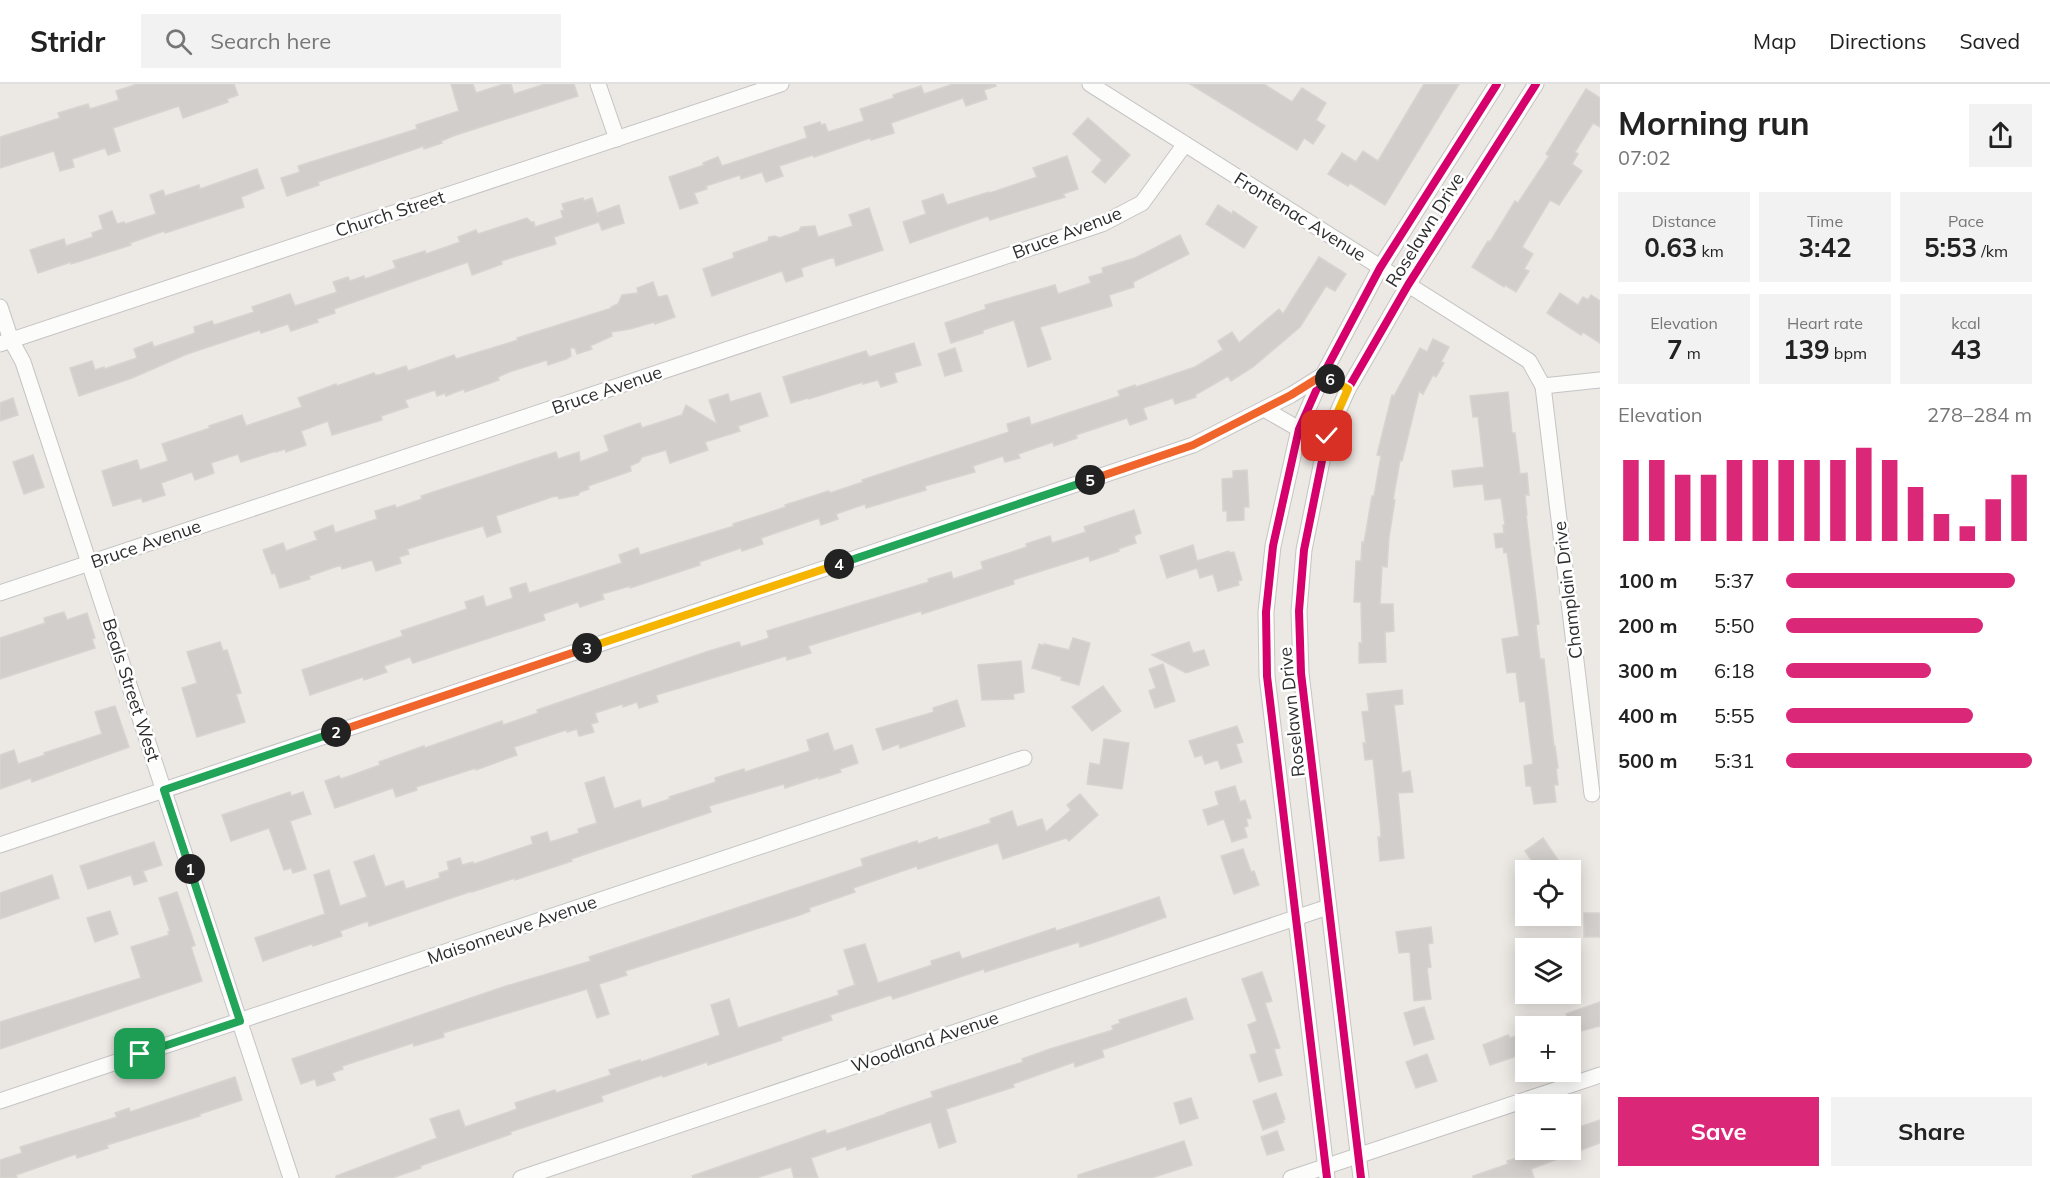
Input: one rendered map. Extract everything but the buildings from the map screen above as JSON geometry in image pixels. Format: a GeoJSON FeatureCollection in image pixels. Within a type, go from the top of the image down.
{"type":"FeatureCollection","features":[{"type":"Feature","properties":{"kind":"street"},"geometry":{"type":"LineString","coordinates":[[598,84],[617,139]]}},
{"type":"Feature","properties":{"kind":"street","name":"Church Street"},"geometry":{"type":"LineString","coordinates":[[6,342],[781,84]]}},
{"type":"Feature","properties":{"kind":"street","name":"Frontenac Avenue"},"geometry":{"type":"LineString","coordinates":[[1090,84],[1529,361],[1543,386]]}},
{"type":"Feature","properties":{"kind":"street","name":"Roselawn Drive"},"geometry":{"type":"LineString","coordinates":[[1327,1172],[1267,676],[1266,612],[1272,546],[1299,429],[1323,375],[1380,268],[1497,84]]}},
{"type":"Feature","properties":{"kind":"street","name":"Roselawn Drive"},"geometry":{"type":"LineString","coordinates":[[1361,1178],[1300,673],[1299,611],[1304,550],[1327,436],[1348,389],[1408,285],[1536,84]]}},
{"type":"Feature","properties":{"kind":"street","name":"Bruce Avenue"},"geometry":{"type":"LineString","coordinates":[[0,593],[1102,224],[1142,203],[1185,144]]}},
{"type":"Feature","properties":{"kind":"street","name":"Beals Street West"},"geometry":{"type":"LineString","coordinates":[[0,307],[6,342],[23,362],[291,1178]]}},
{"type":"Feature","properties":{"kind":"street"},"geometry":{"type":"LineString","coordinates":[[0,845],[1193,445],[1323,375],[1348,389]]}},
{"type":"Feature","properties":{"kind":"street"},"geometry":{"type":"LineString","coordinates":[[1543,386],[1600,380]]}},
{"type":"Feature","properties":{"kind":"street","name":"Champlain Drive"},"geometry":{"type":"LineString","coordinates":[[1543,386],[1592,795]]}},
{"type":"Feature","properties":{"kind":"street"},"geometry":{"type":"LineString","coordinates":[[1263,409],[1299,429]]}},
{"type":"Feature","properties":{"kind":"street","name":"Maisonneuve Avenue"},"geometry":{"type":"LineString","coordinates":[[0,1101],[1024,758]]}},
{"type":"Feature","properties":{"kind":"street","name":"Woodland Avenue"},"geometry":{"type":"LineString","coordinates":[[521,1178],[1328,907]]}},
{"type":"Feature","properties":{"kind":"street"},"geometry":{"type":"LineString","coordinates":[[1291,1178],[1327,1172],[1359,1155],[1600,1075]]}},
{"type":"Feature","properties":{"kind":"cycle path"},"geometry":{"type":"LineString","coordinates":[[1327,1178],[1267,676],[1266,612],[1273,546],[1299,429],[1323,375],[1380,268],[1497,84]]}},
{"type":"Feature","properties":{"kind":"cycle path"},"geometry":{"type":"LineString","coordinates":[[1361,1178],[1301,673],[1299,611],[1304,550],[1327,436],[1348,389],[1408,285],[1536,84]]}},
{"type":"Feature","properties":{"kind":"route"},"geometry":{"type":"LineString","coordinates":[[140,1054],[240,1021],[164,790],[1193,445],[1291,395],[1323,375],[1348,389],[1327,436]]}}]}
